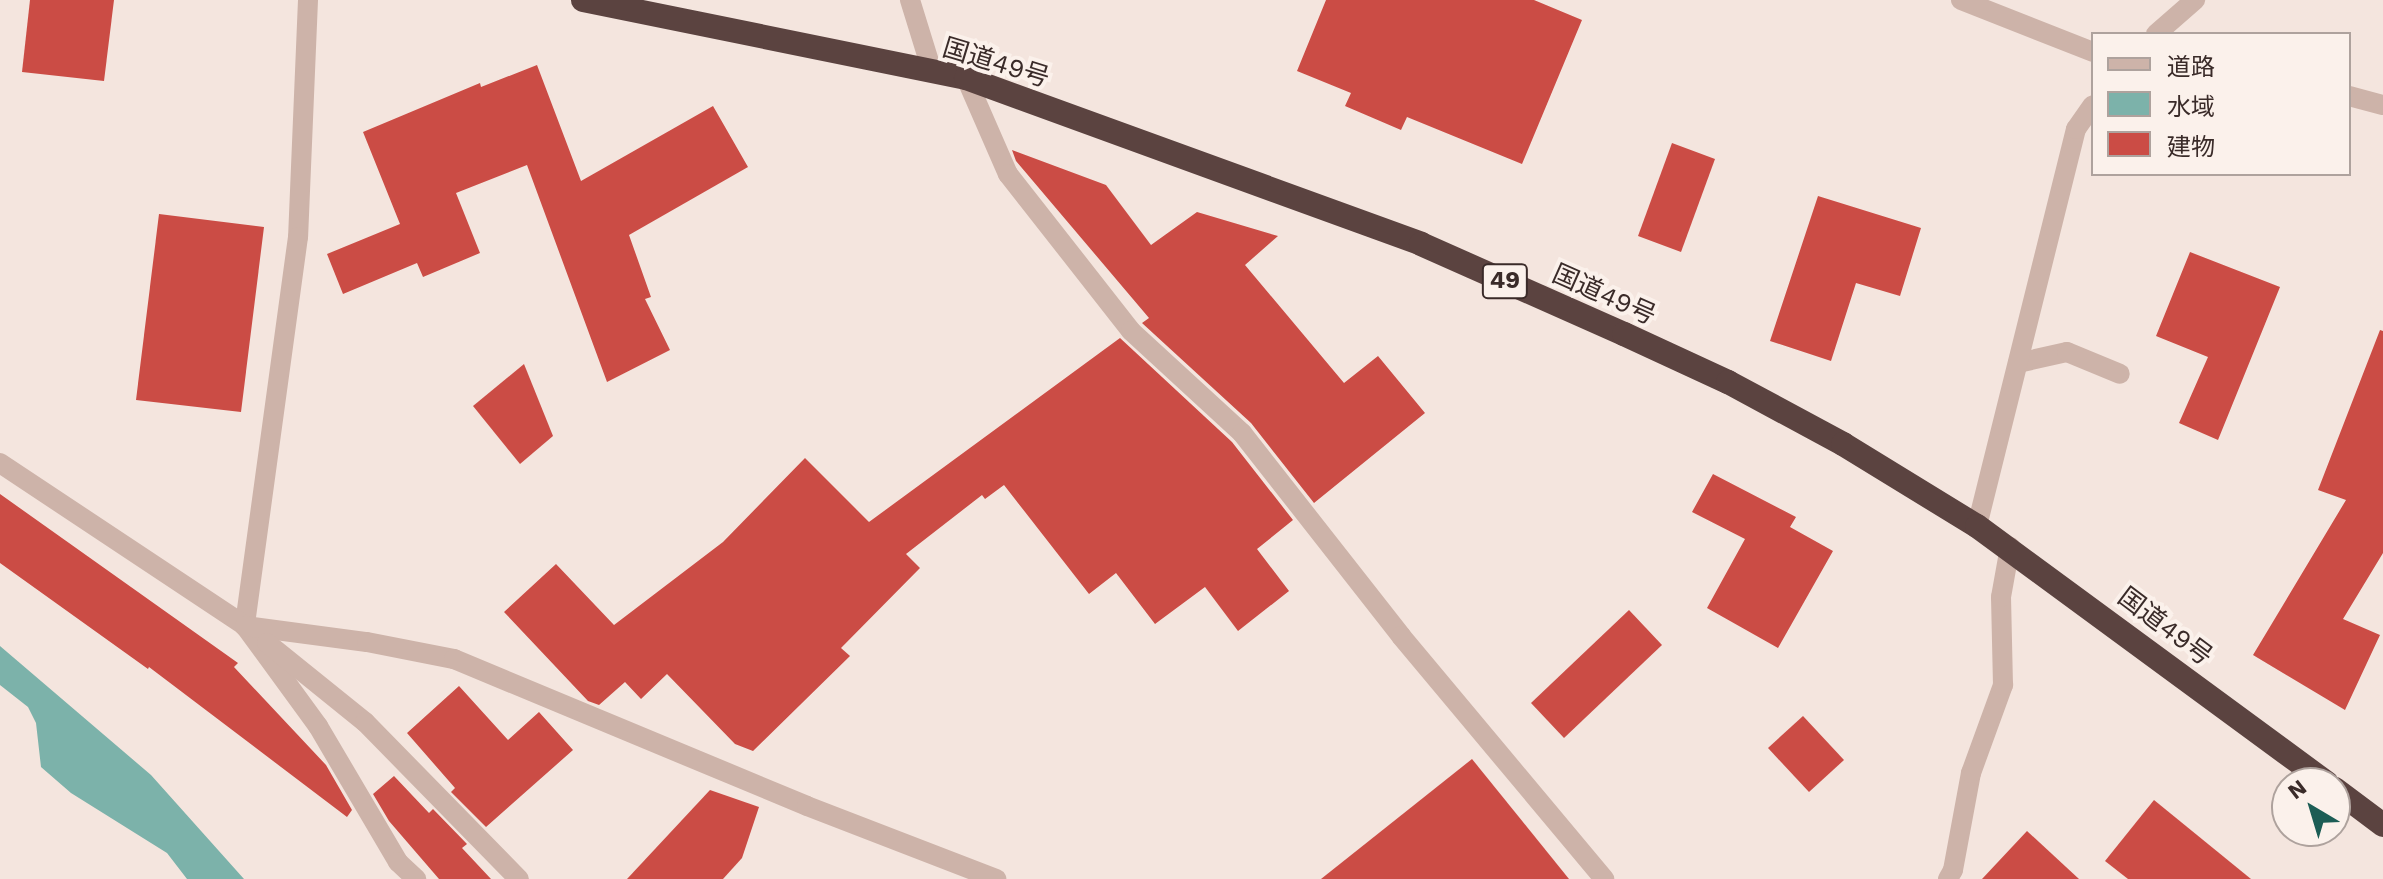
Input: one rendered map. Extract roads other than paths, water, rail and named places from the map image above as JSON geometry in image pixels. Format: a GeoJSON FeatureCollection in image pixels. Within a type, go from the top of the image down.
{"type":"FeatureCollection","features":[{"type":"Feature","properties":{"kind":"highway","name":"国道49号"},"geometry":{"type":"LineString","coordinates":[[583,0],[966,78],[1421,244],[1624,334],[1728,382],[1843,444],[1977,526],[2010,547],[2306,767]]}},
{"type":"Feature","properties":{"kind":"highway"},"geometry":{"type":"LineString","coordinates":[[2351,801],[2383,825]]}},
{"type":"Feature","properties":{"kind":"street"},"geometry":{"type":"LineString","coordinates":[[308,0],[298,237],[245,626],[318,726],[398,862],[416,879]]}},
{"type":"Feature","properties":{"kind":"street"},"geometry":{"type":"LineString","coordinates":[[910,0],[932,71]]}},
{"type":"Feature","properties":{"kind":"street"},"geometry":{"type":"LineString","coordinates":[[1961,0],[2091,51]]}},
{"type":"Feature","properties":{"kind":"street"},"geometry":{"type":"LineString","coordinates":[[2158,32],[2195,0]]}},
{"type":"Feature","properties":{"kind":"street"},"geometry":{"type":"LineString","coordinates":[[966,78],[1008,174],[1131,331],[1242,433],[1401,636],[1604,879]]}},
{"type":"Feature","properties":{"kind":"street"},"geometry":{"type":"LineString","coordinates":[[2351,97],[2383,105]]}},
{"type":"Feature","properties":{"kind":"street"},"geometry":{"type":"LineString","coordinates":[[1977,526],[2076,129],[2091,108]]}},
{"type":"Feature","properties":{"kind":"street"},"geometry":{"type":"LineString","coordinates":[[2018,363],[2067,352],[2120,374]]}},
{"type":"Feature","properties":{"kind":"street"},"geometry":{"type":"LineString","coordinates":[[0,463],[245,626],[365,722],[519,879]]}},
{"type":"Feature","properties":{"kind":"street"},"geometry":{"type":"LineString","coordinates":[[1948,879],[1953,870],[1971,773],[2003,685],[2001,597],[2010,547]]}},
{"type":"Feature","properties":{"kind":"street"},"geometry":{"type":"LineString","coordinates":[[245,626],[367,642],[454,659],[807,806],[996,879]]}},
{"type":"Feature","properties":{"kind":"water"},"geometry":{"type":"Polygon","coordinates":[[[0,646],[151,775],[244,879],[187,879],[167,853],[71,793],[41,767],[36,723],[28,707],[0,685],[0,646]]]}}]}
